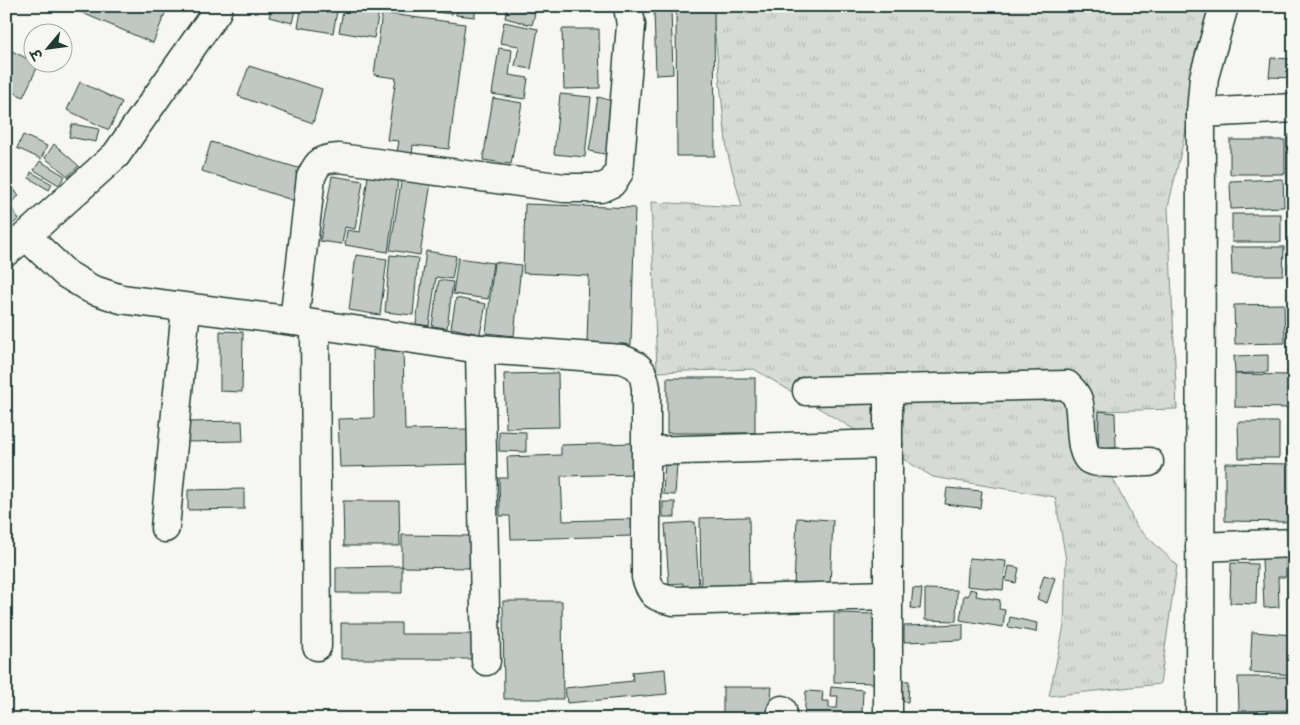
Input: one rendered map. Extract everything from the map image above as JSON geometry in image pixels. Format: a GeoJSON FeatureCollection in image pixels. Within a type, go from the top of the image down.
{"type":"FeatureCollection","features":[{"type":"Feature","properties":{"kind":"street"},"geometry":{"type":"LineString","coordinates":[[218,6],[217,11],[116,155],[11,248],[66,274],[91,290],[121,299],[480,349],[622,359],[638,365],[644,374],[646,388],[646,577],[650,590],[658,598],[674,601],[888,595]]}},
{"type":"Feature","properties":{"kind":"street"},"geometry":{"type":"LineString","coordinates":[[317,646],[304,323],[311,177],[316,165],[326,159],[339,158],[564,188],[601,188],[612,183],[619,172],[631,26],[628,6]]}},
{"type":"Feature","properties":{"kind":"street"},"geometry":{"type":"LineString","coordinates":[[1200,719],[1201,113],[1204,77],[1224,6]]}},
{"type":"Feature","properties":{"kind":"street"},"geometry":{"type":"LineString","coordinates":[[1201,113],[1294,108]]}},
{"type":"Feature","properties":{"kind":"street"},"geometry":{"type":"LineString","coordinates":[[165,528],[186,308]]}},
{"type":"Feature","properties":{"kind":"street"},"geometry":{"type":"LineString","coordinates":[[480,349],[486,661]]}},
{"type":"Feature","properties":{"kind":"street"},"geometry":{"type":"LineString","coordinates":[[807,391],[1067,385],[1074,392],[1079,403],[1084,453],[1089,460],[1098,462],[1149,462]]}},
{"type":"Feature","properties":{"kind":"street"},"geometry":{"type":"LineString","coordinates":[[888,389],[888,719]]}},
{"type":"Feature","properties":{"kind":"street"},"geometry":{"type":"LineString","coordinates":[[647,451],[888,444]]}},
{"type":"Feature","properties":{"kind":"street"},"geometry":{"type":"LineString","coordinates":[[1200,547],[1294,543]]}},
{"type":"Feature","properties":{"kind":"green space"},"geometry":{"type":"Polygon","coordinates":[[[712,6],[1215,6],[1168,207],[1177,409],[1099,411],[1098,449],[1137,527],[1177,565],[1160,684],[1049,696],[1064,626],[1066,560],[1055,497],[933,477],[754,369],[657,372],[651,202],[742,207],[727,151],[712,6]]]}},
{"type":"Feature","properties":{"kind":"building"},"geometry":{"type":"Polygon","coordinates":[[[66,6],[139,8],[168,6],[153,43],[66,6]]]}},
{"type":"Feature","properties":{"kind":"building"},"geometry":{"type":"Polygon","coordinates":[[[272,6],[296,6],[292,23],[269,17],[272,6]]]}},
{"type":"Feature","properties":{"kind":"building"},"geometry":{"type":"Polygon","coordinates":[[[302,6],[338,6],[333,33],[298,27],[302,6]]]}},
{"type":"Feature","properties":{"kind":"building"},"geometry":{"type":"Polygon","coordinates":[[[344,6],[380,6],[374,38],[339,32],[344,6]]]}},
{"type":"Feature","properties":{"kind":"building"},"geometry":{"type":"Polygon","coordinates":[[[427,6],[453,6],[452,14],[426,11],[427,6]]]}},
{"type":"Feature","properties":{"kind":"building"},"geometry":{"type":"Polygon","coordinates":[[[457,6],[475,9],[475,17],[456,15],[457,6]]]}},
{"type":"Feature","properties":{"kind":"building"},"geometry":{"type":"Polygon","coordinates":[[[507,6],[535,13],[532,25],[505,18],[507,6]]]}},
{"type":"Feature","properties":{"kind":"building"},"geometry":{"type":"Polygon","coordinates":[[[671,8],[673,74],[656,75],[654,9],[671,8]]]}},
{"type":"Feature","properties":{"kind":"building"},"geometry":{"type":"Polygon","coordinates":[[[676,10],[714,10],[715,156],[677,156],[676,10]]]}},
{"type":"Feature","properties":{"kind":"building"},"geometry":{"type":"Polygon","coordinates":[[[382,13],[465,24],[449,149],[413,145],[412,155],[397,152],[399,141],[387,140],[396,78],[374,75],[382,13]]]}},
{"type":"Feature","properties":{"kind":"building"},"geometry":{"type":"Polygon","coordinates":[[[504,22],[538,29],[531,69],[515,66],[519,46],[500,43],[504,22]]]}},
{"type":"Feature","properties":{"kind":"building"},"geometry":{"type":"Polygon","coordinates":[[[562,29],[599,29],[600,88],[564,89],[562,29]]]}},
{"type":"Feature","properties":{"kind":"building"},"geometry":{"type":"Polygon","coordinates":[[[499,48],[512,50],[509,75],[528,78],[525,99],[492,94],[499,48]]]}},
{"type":"Feature","properties":{"kind":"building"},"geometry":{"type":"Polygon","coordinates":[[[12,51],[22,56],[22,72],[35,72],[23,97],[6,88],[6,63],[12,51]]]}},
{"type":"Feature","properties":{"kind":"building"},"geometry":{"type":"Polygon","coordinates":[[[1271,58],[1294,59],[1294,78],[1269,77],[1271,58]]]}},
{"type":"Feature","properties":{"kind":"building"},"geometry":{"type":"Polygon","coordinates":[[[249,66],[322,89],[313,123],[238,96],[249,66]]]}},
{"type":"Feature","properties":{"kind":"building"},"geometry":{"type":"Polygon","coordinates":[[[80,82],[122,102],[109,130],[67,110],[80,82]]]}},
{"type":"Feature","properties":{"kind":"building"},"geometry":{"type":"Polygon","coordinates":[[[560,94],[591,97],[585,157],[554,154],[560,94]]]}},
{"type":"Feature","properties":{"kind":"building"},"geometry":{"type":"Polygon","coordinates":[[[598,97],[620,103],[615,156],[589,151],[598,97]]]}},
{"type":"Feature","properties":{"kind":"building"},"geometry":{"type":"Polygon","coordinates":[[[493,98],[522,103],[511,164],[483,160],[493,98]]]}},
{"type":"Feature","properties":{"kind":"building"},"geometry":{"type":"Polygon","coordinates":[[[72,124],[99,129],[96,142],[69,137],[72,124]]]}},
{"type":"Feature","properties":{"kind":"building"},"geometry":{"type":"Polygon","coordinates":[[[23,135],[47,146],[41,159],[17,148],[23,135]]]}},
{"type":"Feature","properties":{"kind":"building"},"geometry":{"type":"Polygon","coordinates":[[[1288,135],[1294,135],[1294,199],[1288,199],[1288,135]]]}},
{"type":"Feature","properties":{"kind":"building"},"geometry":{"type":"Polygon","coordinates":[[[1230,140],[1285,140],[1285,174],[1230,174],[1230,140]]]}},
{"type":"Feature","properties":{"kind":"building"},"geometry":{"type":"Polygon","coordinates":[[[211,142],[305,170],[295,201],[202,171],[211,142]]]}},
{"type":"Feature","properties":{"kind":"building"},"geometry":{"type":"Polygon","coordinates":[[[54,144],[79,166],[68,176],[45,158],[54,144]]]}},
{"type":"Feature","properties":{"kind":"building"},"geometry":{"type":"Polygon","coordinates":[[[40,161],[65,176],[59,185],[34,170],[40,161]]]}},
{"type":"Feature","properties":{"kind":"building"},"geometry":{"type":"Polygon","coordinates":[[[31,172],[52,184],[49,190],[29,178],[31,172]]]}},
{"type":"Feature","properties":{"kind":"building"},"geometry":{"type":"Polygon","coordinates":[[[332,176],[363,181],[355,229],[345,227],[342,244],[320,241],[332,176]]]}},
{"type":"Feature","properties":{"kind":"building"},"geometry":{"type":"Polygon","coordinates":[[[368,176],[398,181],[388,252],[345,245],[347,230],[360,232],[368,176]]]}},
{"type":"Feature","properties":{"kind":"building"},"geometry":{"type":"Polygon","coordinates":[[[402,177],[431,182],[420,255],[390,250],[402,177]]]}},
{"type":"Feature","properties":{"kind":"building"},"geometry":{"type":"Polygon","coordinates":[[[6,179],[19,196],[6,206],[6,179]]]}},
{"type":"Feature","properties":{"kind":"building"},"geometry":{"type":"Polygon","coordinates":[[[1283,179],[1284,207],[1231,209],[1230,181],[1283,179]]]}},
{"type":"Feature","properties":{"kind":"building"},"geometry":{"type":"Polygon","coordinates":[[[525,204],[635,208],[631,345],[587,343],[589,276],[523,273],[525,204]]]}},
{"type":"Feature","properties":{"kind":"building"},"geometry":{"type":"Polygon","coordinates":[[[11,207],[19,219],[6,229],[6,211],[11,207]]]}},
{"type":"Feature","properties":{"kind":"building"},"geometry":{"type":"Polygon","coordinates":[[[1232,214],[1281,214],[1281,242],[1232,242],[1232,214]]]}},
{"type":"Feature","properties":{"kind":"building"},"geometry":{"type":"Polygon","coordinates":[[[1287,219],[1294,219],[1294,247],[1288,247],[1287,219]]]}},
{"type":"Feature","properties":{"kind":"building"},"geometry":{"type":"Polygon","coordinates":[[[1231,247],[1284,247],[1283,275],[1232,275],[1231,247]]]}},
{"type":"Feature","properties":{"kind":"building"},"geometry":{"type":"Polygon","coordinates":[[[426,251],[456,256],[452,279],[436,277],[429,326],[416,324],[426,251]]]}},
{"type":"Feature","properties":{"kind":"building"},"geometry":{"type":"Polygon","coordinates":[[[356,255],[387,259],[380,315],[349,310],[356,255]]]}},
{"type":"Feature","properties":{"kind":"building"},"geometry":{"type":"Polygon","coordinates":[[[390,255],[418,258],[413,315],[385,312],[390,255]]]}},
{"type":"Feature","properties":{"kind":"building"},"geometry":{"type":"Polygon","coordinates":[[[458,258],[493,263],[488,299],[453,294],[458,258]]]}},
{"type":"Feature","properties":{"kind":"building"},"geometry":{"type":"Polygon","coordinates":[[[494,262],[521,265],[514,336],[486,333],[494,262]]]}},
{"type":"Feature","properties":{"kind":"building"},"geometry":{"type":"Polygon","coordinates":[[[1289,263],[1294,263],[1294,355],[1291,355],[1289,263]]]}},
{"type":"Feature","properties":{"kind":"building"},"geometry":{"type":"Polygon","coordinates":[[[439,280],[453,282],[447,328],[432,326],[439,280]]]}},
{"type":"Feature","properties":{"kind":"building"},"geometry":{"type":"Polygon","coordinates":[[[456,298],[486,304],[480,334],[451,328],[456,298]]]}},
{"type":"Feature","properties":{"kind":"building"},"geometry":{"type":"Polygon","coordinates":[[[1284,304],[1285,343],[1235,344],[1234,305],[1284,304]]]}},
{"type":"Feature","properties":{"kind":"building"},"geometry":{"type":"Polygon","coordinates":[[[220,331],[243,332],[242,392],[220,391],[220,331]]]}},
{"type":"Feature","properties":{"kind":"building"},"geometry":{"type":"Polygon","coordinates":[[[373,350],[403,350],[405,430],[472,429],[473,464],[340,467],[338,419],[374,418],[373,350]]]}},
{"type":"Feature","properties":{"kind":"building"},"geometry":{"type":"Polygon","coordinates":[[[1268,355],[1268,372],[1235,374],[1234,356],[1268,355]]]}},
{"type":"Feature","properties":{"kind":"building"},"geometry":{"type":"Polygon","coordinates":[[[1291,358],[1294,358],[1294,396],[1291,396],[1291,358]]]}},
{"type":"Feature","properties":{"kind":"building"},"geometry":{"type":"Polygon","coordinates":[[[558,373],[559,427],[506,428],[504,374],[558,373]]]}},
{"type":"Feature","properties":{"kind":"building"},"geometry":{"type":"Polygon","coordinates":[[[1235,374],[1289,375],[1289,408],[1235,407],[1235,374]]]}},
{"type":"Feature","properties":{"kind":"building"},"geometry":{"type":"Polygon","coordinates":[[[667,378],[755,378],[755,433],[667,433],[667,378]]]}},
{"type":"Feature","properties":{"kind":"building"},"geometry":{"type":"Polygon","coordinates":[[[1291,402],[1294,403],[1294,415],[1291,415],[1291,402]]]}},
{"type":"Feature","properties":{"kind":"building"},"geometry":{"type":"Polygon","coordinates":[[[1099,411],[1115,413],[1116,448],[1098,449],[1099,411]]]}},
{"type":"Feature","properties":{"kind":"building"},"geometry":{"type":"Polygon","coordinates":[[[242,421],[243,441],[187,442],[186,422],[242,421]]]}},
{"type":"Feature","properties":{"kind":"building"},"geometry":{"type":"Polygon","coordinates":[[[1238,422],[1279,422],[1279,458],[1239,458],[1238,422]]]}},
{"type":"Feature","properties":{"kind":"building"},"geometry":{"type":"Polygon","coordinates":[[[1288,423],[1294,423],[1294,461],[1287,461],[1288,423]]]}},
{"type":"Feature","properties":{"kind":"building"},"geometry":{"type":"Polygon","coordinates":[[[499,431],[526,432],[526,452],[499,451],[499,431]]]}},
{"type":"Feature","properties":{"kind":"building"},"geometry":{"type":"Polygon","coordinates":[[[635,443],[636,474],[561,476],[563,521],[632,519],[633,536],[511,539],[510,516],[500,516],[499,478],[508,478],[507,457],[561,455],[561,445],[635,443]]]}},
{"type":"Feature","properties":{"kind":"building"},"geometry":{"type":"Polygon","coordinates":[[[1225,463],[1294,464],[1294,522],[1225,521],[1225,463]]]}},
{"type":"Feature","properties":{"kind":"building"},"geometry":{"type":"Polygon","coordinates":[[[665,464],[677,464],[675,495],[663,494],[665,464]]]}},
{"type":"Feature","properties":{"kind":"building"},"geometry":{"type":"Polygon","coordinates":[[[947,488],[982,491],[980,508],[945,504],[947,488]]]}},
{"type":"Feature","properties":{"kind":"building"},"geometry":{"type":"Polygon","coordinates":[[[244,489],[244,509],[188,510],[188,490],[244,489]]]}},
{"type":"Feature","properties":{"kind":"building"},"geometry":{"type":"Polygon","coordinates":[[[343,501],[399,501],[400,546],[344,546],[343,501]]]}},
{"type":"Feature","properties":{"kind":"building"},"geometry":{"type":"Polygon","coordinates":[[[663,502],[675,502],[675,517],[663,517],[663,502]]]}},
{"type":"Feature","properties":{"kind":"building"},"geometry":{"type":"Polygon","coordinates":[[[749,517],[750,587],[701,588],[700,518],[749,517]]]}},
{"type":"Feature","properties":{"kind":"building"},"geometry":{"type":"Polygon","coordinates":[[[797,518],[833,520],[830,586],[794,585],[797,518]]]}},
{"type":"Feature","properties":{"kind":"building"},"geometry":{"type":"Polygon","coordinates":[[[695,522],[699,588],[683,589],[683,583],[669,584],[665,524],[695,522]]]}},
{"type":"Feature","properties":{"kind":"building"},"geometry":{"type":"Polygon","coordinates":[[[402,535],[475,536],[475,568],[402,567],[402,535]]]}},
{"type":"Feature","properties":{"kind":"building"},"geometry":{"type":"Polygon","coordinates":[[[969,558],[1006,561],[1003,590],[967,586],[969,558]]]}},
{"type":"Feature","properties":{"kind":"building"},"geometry":{"type":"Polygon","coordinates":[[[1262,558],[1286,558],[1286,577],[1278,577],[1279,607],[1264,608],[1262,558]]]}},
{"type":"Feature","properties":{"kind":"building"},"geometry":{"type":"Polygon","coordinates":[[[1291,560],[1294,561],[1294,594],[1290,594],[1291,560]]]}},
{"type":"Feature","properties":{"kind":"building"},"geometry":{"type":"Polygon","coordinates":[[[1231,563],[1257,564],[1256,604],[1230,603],[1231,563]]]}},
{"type":"Feature","properties":{"kind":"building"},"geometry":{"type":"Polygon","coordinates":[[[402,566],[402,593],[336,593],[336,567],[402,566]]]}},
{"type":"Feature","properties":{"kind":"building"},"geometry":{"type":"Polygon","coordinates":[[[1009,566],[1019,568],[1016,583],[1006,581],[1009,566]]]}},
{"type":"Feature","properties":{"kind":"building"},"geometry":{"type":"Polygon","coordinates":[[[1044,575],[1055,578],[1047,603],[1037,599],[1044,575]]]}},
{"type":"Feature","properties":{"kind":"building"},"geometry":{"type":"Polygon","coordinates":[[[913,588],[922,589],[920,609],[911,608],[913,588]]]}},
{"type":"Feature","properties":{"kind":"building"},"geometry":{"type":"Polygon","coordinates":[[[925,589],[957,590],[956,621],[925,620],[925,589]]]}},
{"type":"Feature","properties":{"kind":"building"},"geometry":{"type":"Polygon","coordinates":[[[970,589],[977,591],[976,596],[1000,600],[999,609],[1005,610],[1003,627],[960,620],[964,595],[968,596],[970,589]]]}},
{"type":"Feature","properties":{"kind":"building"},"geometry":{"type":"Polygon","coordinates":[[[503,601],[562,601],[563,699],[504,699],[503,601]]]}},
{"type":"Feature","properties":{"kind":"building"},"geometry":{"type":"Polygon","coordinates":[[[834,613],[875,614],[874,683],[834,682],[834,613]]]}},
{"type":"Feature","properties":{"kind":"building"},"geometry":{"type":"Polygon","coordinates":[[[1010,617],[1037,623],[1036,632],[1008,627],[1010,617]]]}},
{"type":"Feature","properties":{"kind":"building"},"geometry":{"type":"Polygon","coordinates":[[[341,623],[401,623],[401,634],[474,634],[474,659],[341,659],[341,623]]]}},
{"type":"Feature","properties":{"kind":"building"},"geometry":{"type":"Polygon","coordinates":[[[963,624],[963,640],[904,642],[904,626],[963,624]]]}},
{"type":"Feature","properties":{"kind":"building"},"geometry":{"type":"Polygon","coordinates":[[[1252,632],[1294,635],[1294,675],[1250,672],[1252,632]]]}},
{"type":"Feature","properties":{"kind":"building"},"geometry":{"type":"Polygon","coordinates":[[[665,669],[667,694],[567,703],[565,688],[633,681],[632,672],[665,669]]]}},
{"type":"Feature","properties":{"kind":"building"},"geometry":{"type":"Polygon","coordinates":[[[1238,677],[1292,677],[1293,710],[1239,711],[1238,677]]]}},
{"type":"Feature","properties":{"kind":"building"},"geometry":{"type":"Polygon","coordinates":[[[896,680],[909,681],[908,702],[896,701],[896,680]]]}},
{"type":"Feature","properties":{"kind":"building"},"geometry":{"type":"Polygon","coordinates":[[[723,687],[772,687],[769,719],[723,719],[723,687]]]}},
{"type":"Feature","properties":{"kind":"building"},"geometry":{"type":"Polygon","coordinates":[[[831,687],[863,690],[862,713],[868,713],[868,719],[804,718],[806,691],[823,692],[822,701],[829,701],[829,708],[837,708],[838,696],[830,696],[831,687]]]}},
{"type":"Feature","properties":{"kind":"building"},"geometry":{"type":"Polygon","coordinates":[[[1130,712],[1130,719],[1081,719],[1081,713],[1130,712]]]}},
{"type":"Feature","properties":{"kind":"building"},"geometry":{"type":"Polygon","coordinates":[[[1281,712],[1290,712],[1290,719],[1281,719],[1281,712]]]}}]}
